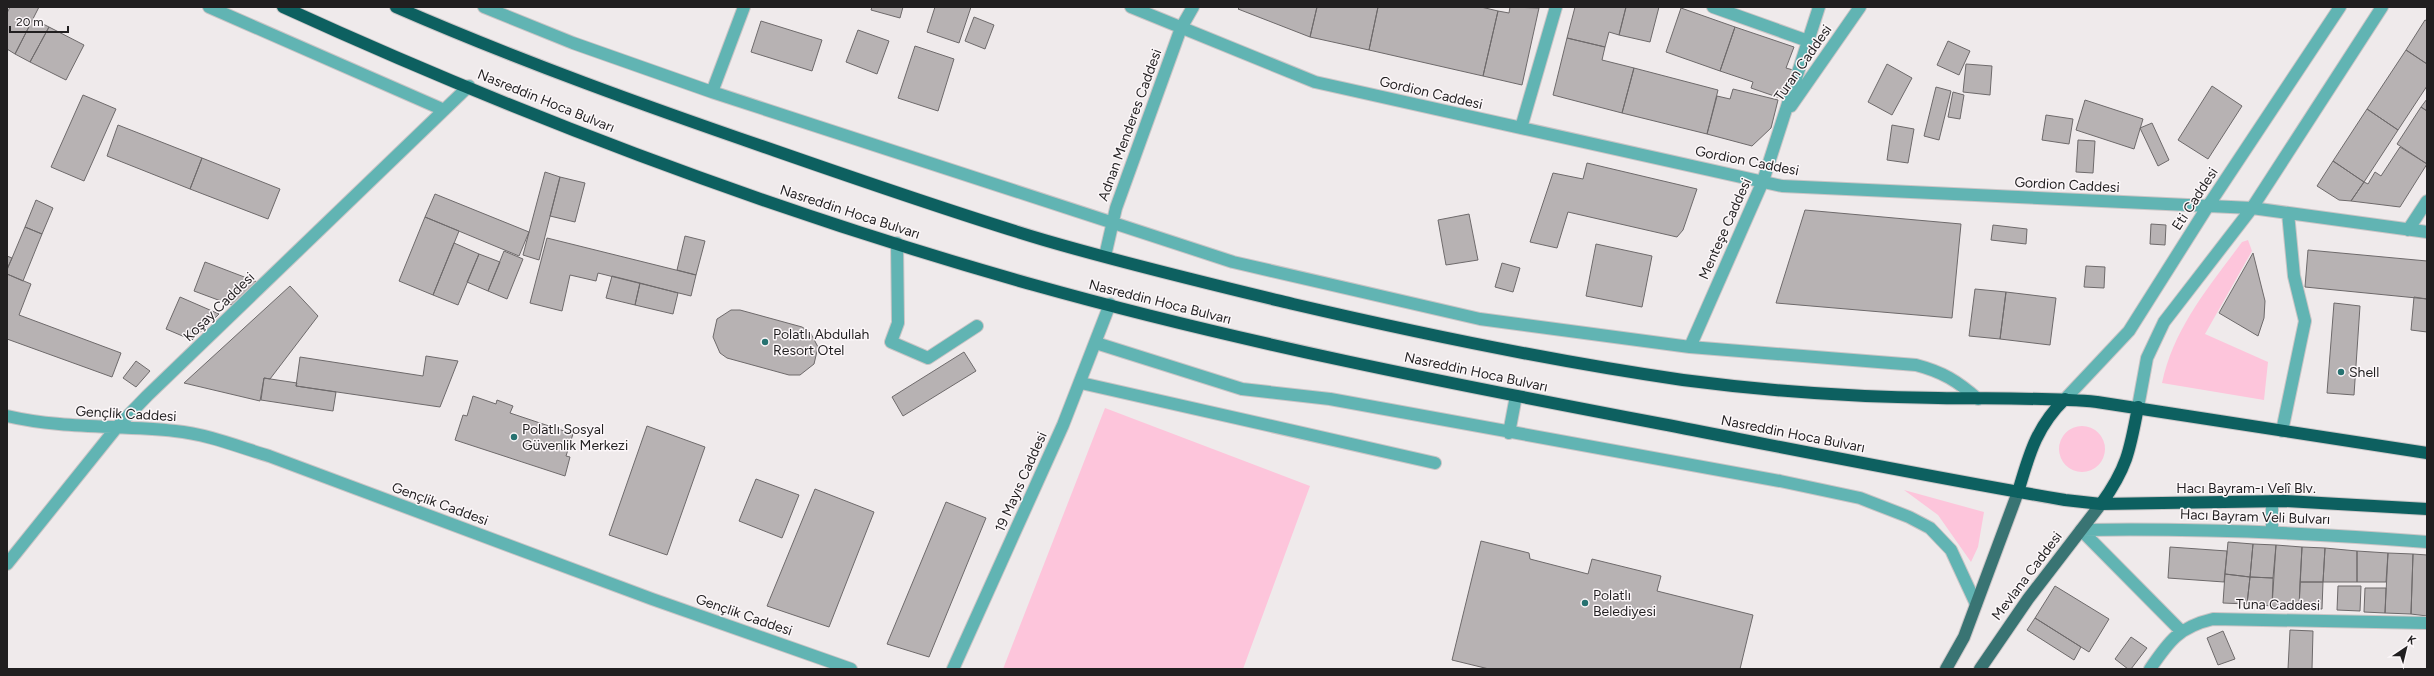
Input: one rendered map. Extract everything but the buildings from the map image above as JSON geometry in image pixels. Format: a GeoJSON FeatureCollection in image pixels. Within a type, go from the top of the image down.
{"type":"FeatureCollection","features":[{"type":"Feature","properties":{"kind":"highway","name":"Nasreddin Hoca Bulvarı"},"geometry":{"type":"LineString","coordinates":[[283,7],[469,86],[658,162],[897,243],[1034,285],[1268,344],[1516,396],[2065,500]]}},
{"type":"Feature","properties":{"kind":"highway","name":"Nasreddin Hoca Bulvarı"},"geometry":{"type":"LineString","coordinates":[[396,7],[520,58],[765,148],[888,190],[1046,240],[1384,325],[1514,352],[1594,366],[1761,389],[1892,397],[2065,399],[2138,407]]}},
{"type":"Feature","properties":{"kind":"highway"},"geometry":{"type":"LineString","coordinates":[[2018,492],[2031,448],[2043,425],[2065,399]]}},
{"type":"Feature","properties":{"kind":"highway"},"geometry":{"type":"LineString","coordinates":[[2101,504],[2119,479],[2125,464],[2138,407],[2427,453]]}},
{"type":"Feature","properties":{"kind":"highway","name":"Hacı Bayram-ı Velî Blv."},"geometry":{"type":"LineString","coordinates":[[2065,500],[2101,504],[2272,501],[2427,509]]}},
{"type":"Feature","properties":{"kind":"main road","name":"Mevlana Caddesi"},"geometry":{"type":"LineString","coordinates":[[1946,669],[1964,636],[2018,492]]}},
{"type":"Feature","properties":{"kind":"main road","name":"Mevlana Caddesi"},"geometry":{"type":"LineString","coordinates":[[1980,669],[2028,599],[2101,504]]}},
{"type":"Feature","properties":{"kind":"street"},"geometry":{"type":"LineString","coordinates":[[209,7],[444,110]]}},
{"type":"Feature","properties":{"kind":"street"},"geometry":{"type":"LineString","coordinates":[[484,7],[573,43],[712,92],[1234,262],[1480,319],[1690,347],[1916,365],[1938,371],[1957,382],[1978,399]]}},
{"type":"Feature","properties":{"kind":"street"},"geometry":{"type":"LineString","coordinates":[[712,92],[744,7]]}},
{"type":"Feature","properties":{"kind":"street","name":"Gordion Caddesi"},"geometry":{"type":"LineString","coordinates":[[1131,7],[1315,82],[1782,186],[2252,208],[2427,232]]}},
{"type":"Feature","properties":{"kind":"street","name":"Adnan Menderes Caddesi"},"geometry":{"type":"LineString","coordinates":[[1105,256],[1112,223],[1181,28],[1193,7]]}},
{"type":"Feature","properties":{"kind":"street"},"geometry":{"type":"LineString","coordinates":[[1521,128],[1556,7]]}},
{"type":"Feature","properties":{"kind":"street"},"geometry":{"type":"LineString","coordinates":[[1712,7],[1808,41]]}},
{"type":"Feature","properties":{"kind":"street","name":"Menteşe Caddesi"},"geometry":{"type":"LineString","coordinates":[[1690,347],[1763,181],[1819,7]]}},
{"type":"Feature","properties":{"kind":"street","name":"Turan Caddesi"},"geometry":{"type":"LineString","coordinates":[[1784,116],[1860,7]]}},
{"type":"Feature","properties":{"kind":"street","name":"Eti Caddesi"},"geometry":{"type":"LineString","coordinates":[[2065,399],[2129,330],[2208,206],[2340,7]]}},
{"type":"Feature","properties":{"kind":"street"},"geometry":{"type":"LineString","coordinates":[[2138,407],[2147,358],[2157,334],[2252,208],[2382,7]]}},
{"type":"Feature","properties":{"kind":"street","name":"Koşay Caddesi"},"geometry":{"type":"LineString","coordinates":[[7,564],[117,427],[469,86]]}},
{"type":"Feature","properties":{"kind":"street"},"geometry":{"type":"LineString","coordinates":[[2408,230],[2427,201]]}},
{"type":"Feature","properties":{"kind":"street"},"geometry":{"type":"LineString","coordinates":[[2282,431],[2305,321],[2294,276],[2288,213]]}},
{"type":"Feature","properties":{"kind":"street"},"geometry":{"type":"LineString","coordinates":[[897,243],[898,323],[891,342],[928,358],[976,326]]}},
{"type":"Feature","properties":{"kind":"street","name":"19 Mayıs Caddesi"},"geometry":{"type":"LineString","coordinates":[[953,669],[1081,383],[1110,304]]}},
{"type":"Feature","properties":{"kind":"street"},"geometry":{"type":"LineString","coordinates":[[1096,343],[1242,389],[1330,398],[1509,433],[1780,481],[1860,498],[1909,517],[1930,528],[1951,550],[1976,604]]}},
{"type":"Feature","properties":{"kind":"street"},"geometry":{"type":"LineString","coordinates":[[1081,383],[1435,463]]}},
{"type":"Feature","properties":{"kind":"street"},"geometry":{"type":"LineString","coordinates":[[1509,433],[1516,396]]}},
{"type":"Feature","properties":{"kind":"street","name":"Gençlik Caddesi"},"geometry":{"type":"LineString","coordinates":[[7,416],[32,422],[70,426],[117,427],[176,431],[213,439],[269,456],[652,599],[851,669]]}},
{"type":"Feature","properties":{"kind":"street"},"geometry":{"type":"LineString","coordinates":[[2272,501],[2272,532]]}},
{"type":"Feature","properties":{"kind":"street","name":"Hacı Bayram Veli Bulvarı"},"geometry":{"type":"LineString","coordinates":[[2081,530],[2174,529],[2272,532],[2427,542]]}},
{"type":"Feature","properties":{"kind":"street"},"geometry":{"type":"LineString","coordinates":[[2081,530],[2181,631]]}},
{"type":"Feature","properties":{"kind":"street","name":"Tuna Caddesi"},"geometry":{"type":"LineString","coordinates":[[2150,669],[2170,640],[2181,631],[2196,623],[2213,619],[2427,623]]}},
{"type":"Feature","properties":{"kind":"shaded area"},"geometry":{"type":"Polygon","coordinates":[[[2248,240],[2252,251],[2205,334],[2268,362],[2264,400],[2162,383],[2175,344],[2194,308],[2242,242],[2248,240]]]}},
{"type":"Feature","properties":{"kind":"shaded area"},"geometry":{"type":"Polygon","coordinates":[[[1105,408],[1310,486],[1243,669],[1003,669],[1105,408]]]}},
{"type":"Feature","properties":{"kind":"shaded area"},"geometry":{"type":"Polygon","coordinates":[[[2078,426],[2086,426],[2095,430],[2101,436],[2105,449],[2101,462],[2095,468],[2086,472],[2078,472],[2069,468],[2063,462],[2059,453],[2059,445],[2063,436],[2069,430],[2078,426]]]}},
{"type":"Feature","properties":{"kind":"shaded area"},"geometry":{"type":"Polygon","coordinates":[[[1904,490],[1984,512],[1978,547],[1971,562],[1938,515],[1904,490]]]}},
{"type":"Feature","properties":{"kind":"place","name":"Polatlı Abdullah Resort Otel"},"geometry":{"type":"Point","coordinates":[765,342]}},
{"type":"Feature","properties":{"kind":"place","name":"Shell"},"geometry":{"type":"Point","coordinates":[2341,372]}},
{"type":"Feature","properties":{"kind":"place","name":"Polatlı Sosyal Güvenlik Merkezi"},"geometry":{"type":"Point","coordinates":[514,437]}},
{"type":"Feature","properties":{"kind":"place","name":"Polatlı Belediyesi"},"geometry":{"type":"Point","coordinates":[1585,603]}}]}
